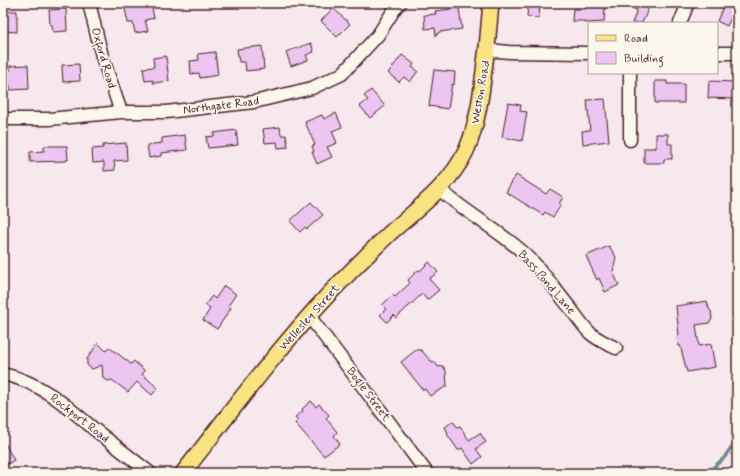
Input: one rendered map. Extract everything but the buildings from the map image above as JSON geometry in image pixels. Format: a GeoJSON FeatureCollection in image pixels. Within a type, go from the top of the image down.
{"type":"FeatureCollection","features":[{"type":"Feature","properties":{"kind":"main road","name":"Weston Road"},"geometry":{"type":"LineString","coordinates":[[450,175],[460,163],[466,151],[476,121],[488,50],[491,3]]}},
{"type":"Feature","properties":{"kind":"main road","name":"Wellesley Street"},"geometry":{"type":"LineString","coordinates":[[183,473],[264,369],[309,316],[367,256],[450,175]]}},
{"type":"Feature","properties":{"kind":"street","name":"Oxford Road"},"geometry":{"type":"LineString","coordinates":[[89,3],[102,56],[121,112]]}},
{"type":"Feature","properties":{"kind":"street","name":"Northgate Road"},"geometry":{"type":"LineString","coordinates":[[3,119],[49,119],[121,112],[166,112],[254,102],[312,88],[342,74],[378,35],[400,3]]}},
{"type":"Feature","properties":{"kind":"street"},"geometry":{"type":"LineString","coordinates":[[680,22],[688,3]]}},
{"type":"Feature","properties":{"kind":"street"},"geometry":{"type":"LineString","coordinates":[[488,50],[509,52],[588,53]]}},
{"type":"Feature","properties":{"kind":"street"},"geometry":{"type":"LineString","coordinates":[[718,53],[737,53]]}},
{"type":"Feature","properties":{"kind":"street"},"geometry":{"type":"LineString","coordinates":[[630,74],[630,140]]}},
{"type":"Feature","properties":{"kind":"street","name":"Bass Pond Lane"},"geometry":{"type":"LineString","coordinates":[[438,188],[516,246],[538,268],[590,333],[616,348]]}},
{"type":"Feature","properties":{"kind":"street","name":"Bogle Street"},"geometry":{"type":"LineString","coordinates":[[309,316],[427,473]]}},
{"type":"Feature","properties":{"kind":"street","name":"Rockport Road"},"geometry":{"type":"LineString","coordinates":[[3,374],[17,377],[50,394],[150,473]]}},
{"type":"Feature","properties":{"kind":"waterway"},"geometry":{"type":"LineString","coordinates":[[707,473],[724,458],[730,449],[737,446]]}}]}
